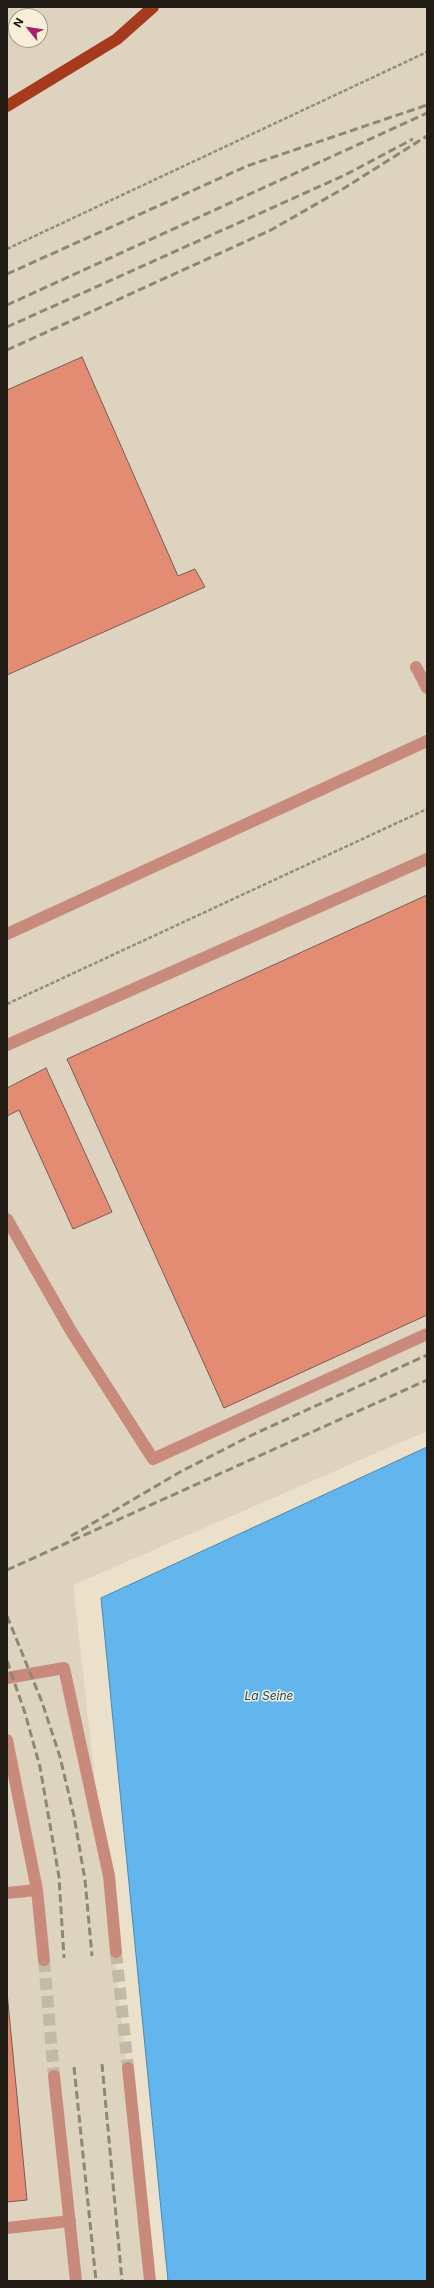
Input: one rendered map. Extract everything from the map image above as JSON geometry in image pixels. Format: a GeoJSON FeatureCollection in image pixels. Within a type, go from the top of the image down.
{"type":"FeatureCollection","features":[{"type":"Feature","properties":{"kind":"main road"},"geometry":{"type":"LineString","coordinates":[[7,106],[117,39],[153,7]]}},
{"type":"Feature","properties":{"kind":"street"},"geometry":{"type":"LineString","coordinates":[[416,667],[427,688]]}},
{"type":"Feature","properties":{"kind":"street"},"geometry":{"type":"LineString","coordinates":[[7,934],[427,741]]}},
{"type":"Feature","properties":{"kind":"street"},"geometry":{"type":"LineString","coordinates":[[7,1046],[427,859]]}},
{"type":"Feature","properties":{"kind":"street"},"geometry":{"type":"LineString","coordinates":[[7,1219],[71,1331],[153,1459],[427,1334]]}},
{"type":"Feature","properties":{"kind":"street"},"geometry":{"type":"LineString","coordinates":[[7,1678],[64,1668],[108,1876],[116,1952]]}},
{"type":"Feature","properties":{"kind":"street"},"geometry":{"type":"LineString","coordinates":[[7,1740],[37,1890],[44,1960]]}},
{"type":"Feature","properties":{"kind":"street"},"geometry":{"type":"LineString","coordinates":[[7,1893],[37,1890]]}},
{"type":"Feature","properties":{"kind":"street"},"geometry":{"type":"LineString","coordinates":[[128,2068],[150,2281]]}},
{"type":"Feature","properties":{"kind":"street"},"geometry":{"type":"LineString","coordinates":[[54,2076],[76,2281]]}},
{"type":"Feature","properties":{"kind":"street"},"geometry":{"type":"LineString","coordinates":[[7,2228],[70,2222]]}},
{"type":"Feature","properties":{"kind":"path"},"geometry":{"type":"LineString","coordinates":[[7,249],[427,52]]}},
{"type":"Feature","properties":{"kind":"path"},"geometry":{"type":"LineString","coordinates":[[7,1004],[427,809]]}},
{"type":"Feature","properties":{"kind":"shaded area"},"geometry":{"type":"Polygon","coordinates":[[[7,7],[427,7],[427,1431],[73,1585],[151,2281],[7,2281],[7,7]]]}},
{"type":"Feature","properties":{"kind":"water","name":"La Seine"},"geometry":{"type":"Polygon","coordinates":[[[427,1447],[427,2281],[168,2281],[101,1598],[427,1447]]]}},
{"type":"Feature","properties":{"kind":"building"},"geometry":{"type":"Polygon","coordinates":[[[82,357],[178,576],[195,569],[205,587],[7,675],[7,390],[82,357]]]}},
{"type":"Feature","properties":{"kind":"building"},"geometry":{"type":"Polygon","coordinates":[[[427,895],[427,1315],[224,1408],[67,1059],[427,895]]]}},
{"type":"Feature","properties":{"kind":"building"},"geometry":{"type":"Polygon","coordinates":[[[46,1068],[112,1212],[73,1229],[19,1110],[7,1116],[7,1088],[46,1068]]]}},
{"type":"Feature","properties":{"kind":"building"},"geometry":{"type":"Polygon","coordinates":[[[7,1992],[27,2200],[7,2202],[7,1992]]]}},
{"type":"Feature","properties":{"kind":"tunnel"},"geometry":{"type":"LineString","coordinates":[[116,1952],[128,2068]]}},
{"type":"Feature","properties":{"kind":"tunnel"},"geometry":{"type":"LineString","coordinates":[[44,1960],[54,2076]]}},
{"type":"Feature","properties":{"kind":"railway"},"geometry":{"type":"LineString","coordinates":[[7,274],[247,166],[427,105]]}},
{"type":"Feature","properties":{"kind":"railway"},"geometry":{"type":"LineString","coordinates":[[7,305],[427,113]]}},
{"type":"Feature","properties":{"kind":"railway"},"geometry":{"type":"LineString","coordinates":[[7,350],[271,230],[346,187],[427,136]]}},
{"type":"Feature","properties":{"kind":"railway"},"geometry":{"type":"LineString","coordinates":[[7,327],[345,175],[413,139]]}},
{"type":"Feature","properties":{"kind":"railway"},"geometry":{"type":"LineString","coordinates":[[71,1536],[180,1472],[252,1435],[427,1355]]}},
{"type":"Feature","properties":{"kind":"railway"},"geometry":{"type":"LineString","coordinates":[[7,1570],[427,1380]]}},
{"type":"Feature","properties":{"kind":"railway"},"geometry":{"type":"LineString","coordinates":[[7,1616],[42,1702],[60,1757],[74,1816],[85,1880],[92,1956]]}},
{"type":"Feature","properties":{"kind":"railway"},"geometry":{"type":"LineString","coordinates":[[7,1661],[25,1713],[40,1767],[59,1877],[64,1958]]}},
{"type":"Feature","properties":{"kind":"railway"},"geometry":{"type":"LineString","coordinates":[[102,2064],[122,2281]]}},
{"type":"Feature","properties":{"kind":"railway"},"geometry":{"type":"LineString","coordinates":[[74,2067],[96,2281]]}}]}
